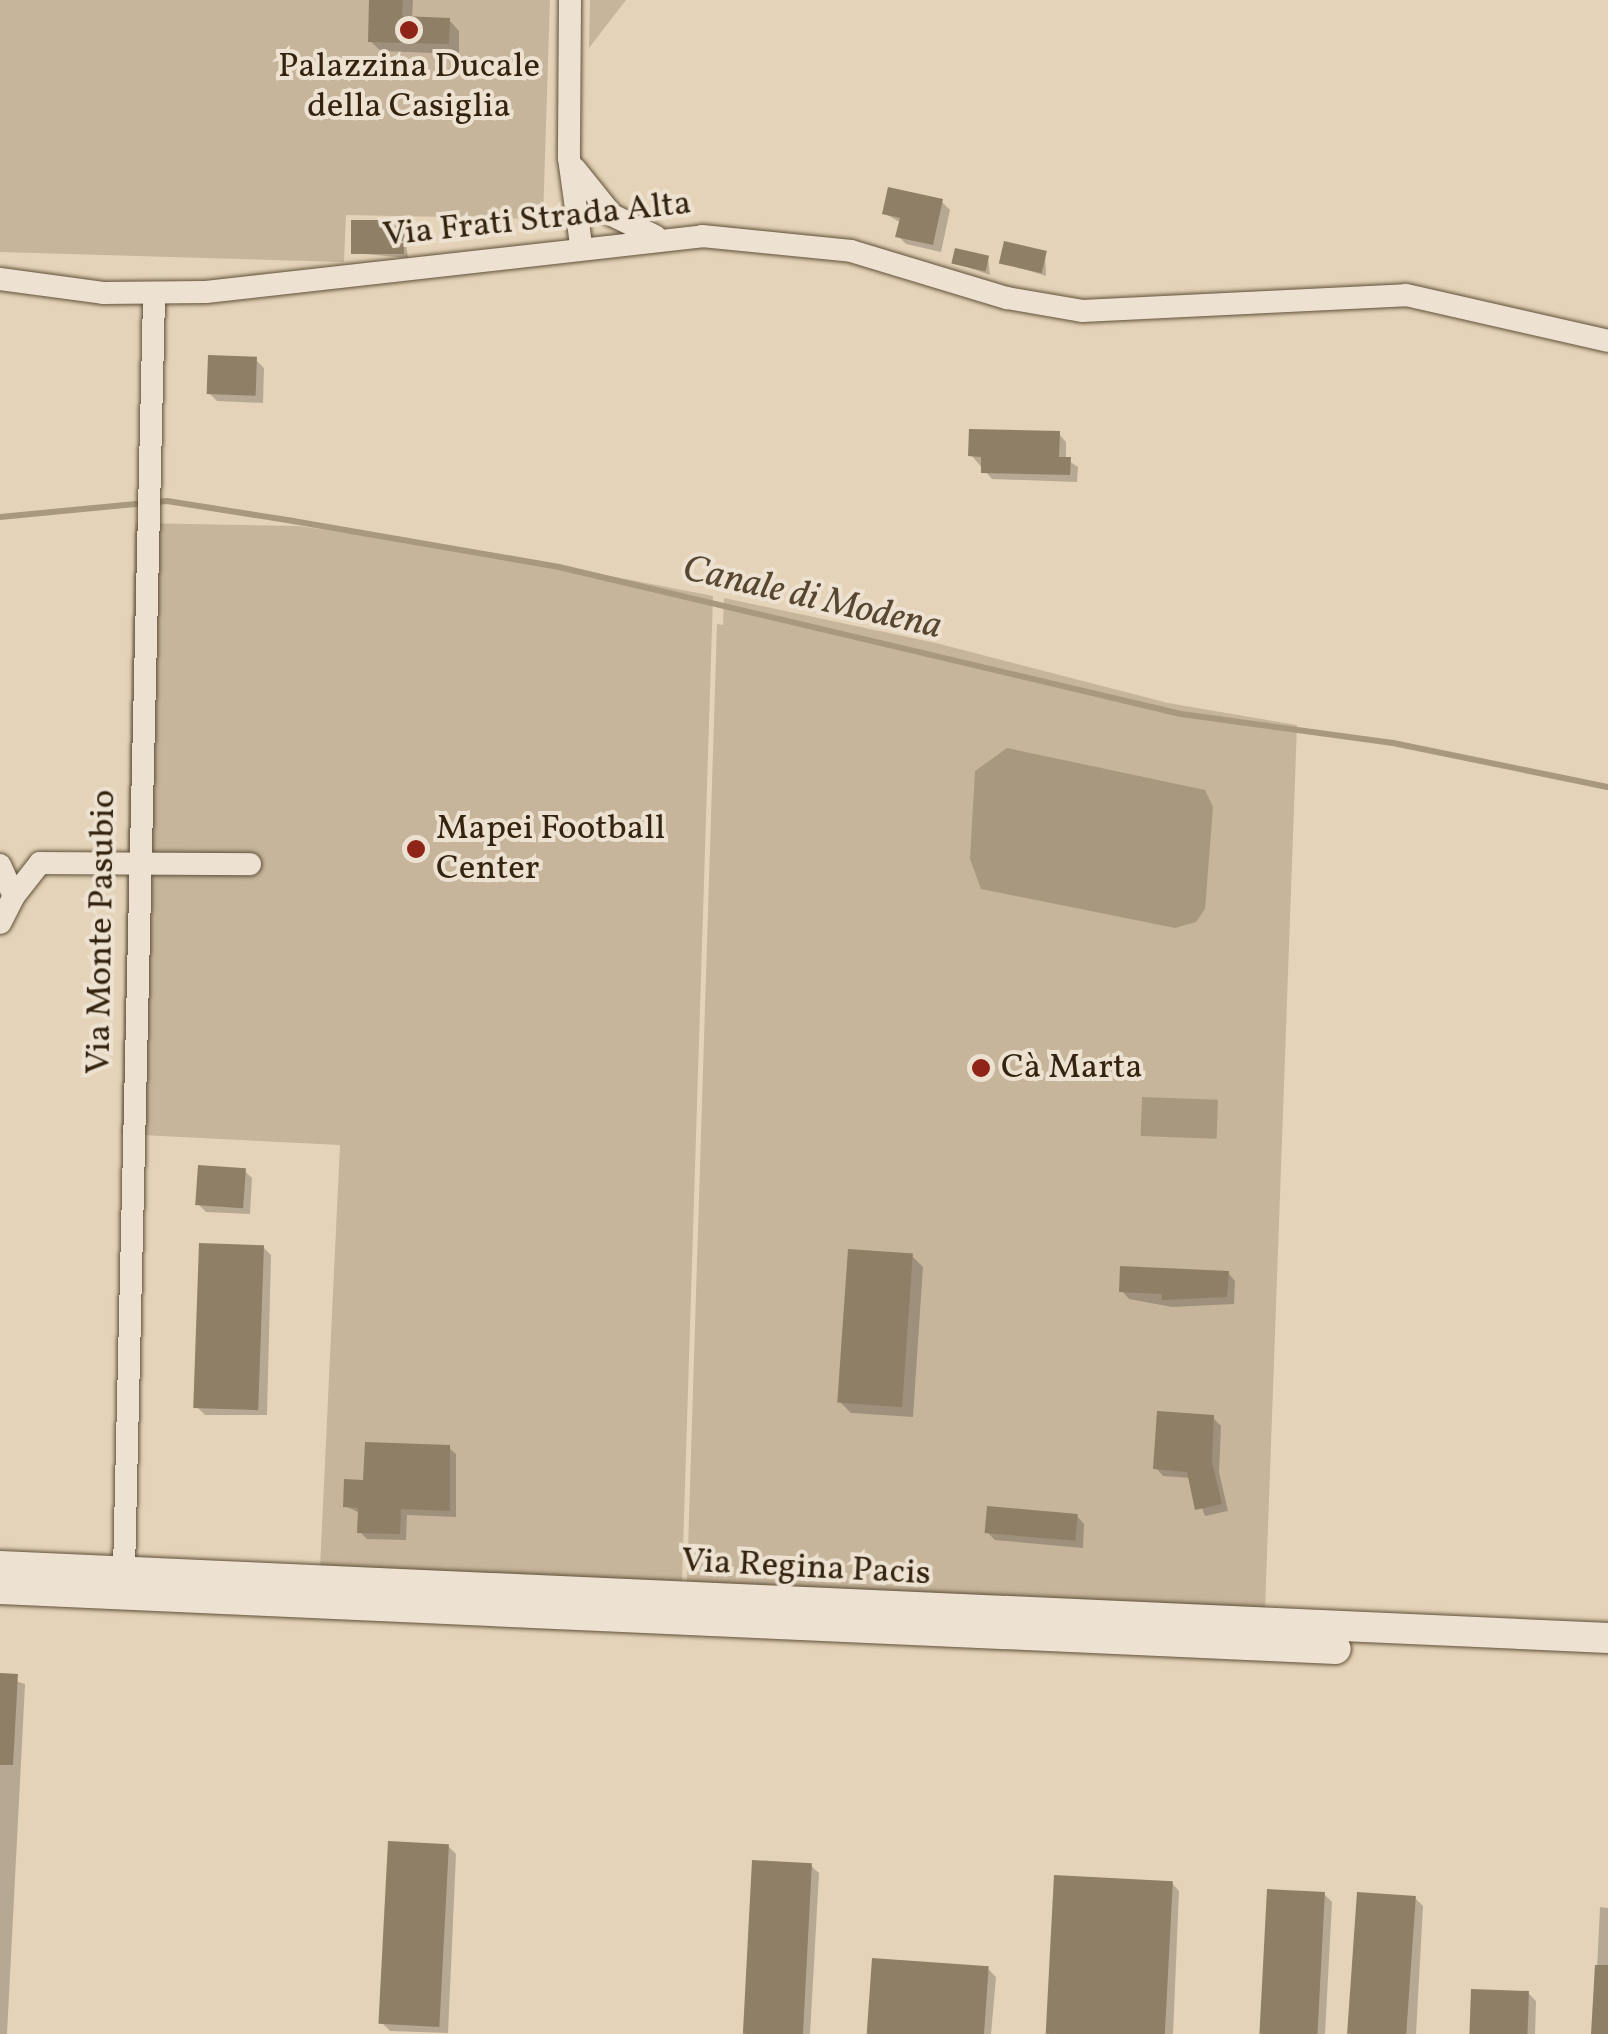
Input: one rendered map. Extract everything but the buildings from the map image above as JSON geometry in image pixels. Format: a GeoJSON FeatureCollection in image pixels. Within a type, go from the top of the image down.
{"type":"FeatureCollection","features":[{"type":"Feature","properties":{"kind":"street"},"geometry":{"type":"LineString","coordinates":[[570,0],[569,158],[580,245]]}},
{"type":"Feature","properties":{"kind":"street"},"geometry":{"type":"LineString","coordinates":[[569,158],[600,204],[631,228],[658,237]]}},
{"type":"Feature","properties":{"kind":"street","name":"Via Frati Strada Alta"},"geometry":{"type":"LineString","coordinates":[[0,278],[154,294],[658,237],[744,238],[852,251],[1007,298],[1082,312],[1406,295],[1608,341]]}},
{"type":"Feature","properties":{"kind":"street","name":"Via Monte Pasubio"},"geometry":{"type":"LineString","coordinates":[[124,1571],[154,294]]}},
{"type":"Feature","properties":{"kind":"street"},"geometry":{"type":"LineString","coordinates":[[0,923],[14,896],[40,863],[250,864]]}},
{"type":"Feature","properties":{"kind":"street"},"geometry":{"type":"LineString","coordinates":[[0,866],[14,896]]}},
{"type":"Feature","properties":{"kind":"street","name":"Via Regina Pacis"},"geometry":{"type":"LineString","coordinates":[[0,1566],[1608,1638]]}},
{"type":"Feature","properties":{"kind":"street","name":"Via Regina Pacis"},"geometry":{"type":"LineString","coordinates":[[0,1589],[1224,1646],[1608,1658]]}},
{"type":"Feature","properties":{"kind":"shaded area"},"geometry":{"type":"Polygon","coordinates":[[[0,0],[550,0],[543,219],[346,215],[344,262],[0,252],[0,0]]]}},
{"type":"Feature","properties":{"kind":"shaded area"},"geometry":{"type":"Polygon","coordinates":[[[590,0],[626,0],[589,48],[590,0]]]}},
{"type":"Feature","properties":{"kind":"shaded area","name":"Mapei Football Center"},"geometry":{"type":"Polygon","coordinates":[[[135,523],[298,526],[493,553],[713,596],[682,1581],[320,1568],[340,1145],[121,1134],[135,523]]]}},
{"type":"Feature","properties":{"kind":"shaded area","name":"Cà Marta"},"geometry":{"type":"Polygon","coordinates":[[[724,598],[936,643],[1168,703],[1297,725],[1265,1610],[746,1609],[703,1582],[687,1581],[717,624],[723,625],[724,598]]]}},
{"type":"Feature","properties":{"kind":"shaded area"},"geometry":{"type":"Polygon","coordinates":[[[1007,748],[1205,790],[1213,807],[1205,909],[1196,922],[1175,928],[981,889],[970,859],[975,771],[1007,748]]]}},
{"type":"Feature","properties":{"kind":"shaded area"},"geometry":{"type":"Polygon","coordinates":[[[1142,1097],[1218,1100],[1217,1139],[1141,1136],[1142,1097]]]}},
{"type":"Feature","properties":{"kind":"waterway","name":"Canale di Modena"},"geometry":{"type":"LineString","coordinates":[[0,517],[167,501],[293,521],[559,567],[1181,714],[1393,743],[1608,787]]}},
{"type":"Feature","properties":{"kind":"place","name":"Palazzina Ducale della Casiglia"},"geometry":{"type":"Point","coordinates":[409,30]}},
{"type":"Feature","properties":{"kind":"place","name":"Mapei Football Center"},"geometry":{"type":"Point","coordinates":[416,849]}},
{"type":"Feature","properties":{"kind":"place","name":"Cà Marta"},"geometry":{"type":"Point","coordinates":[981,1068]}}]}
